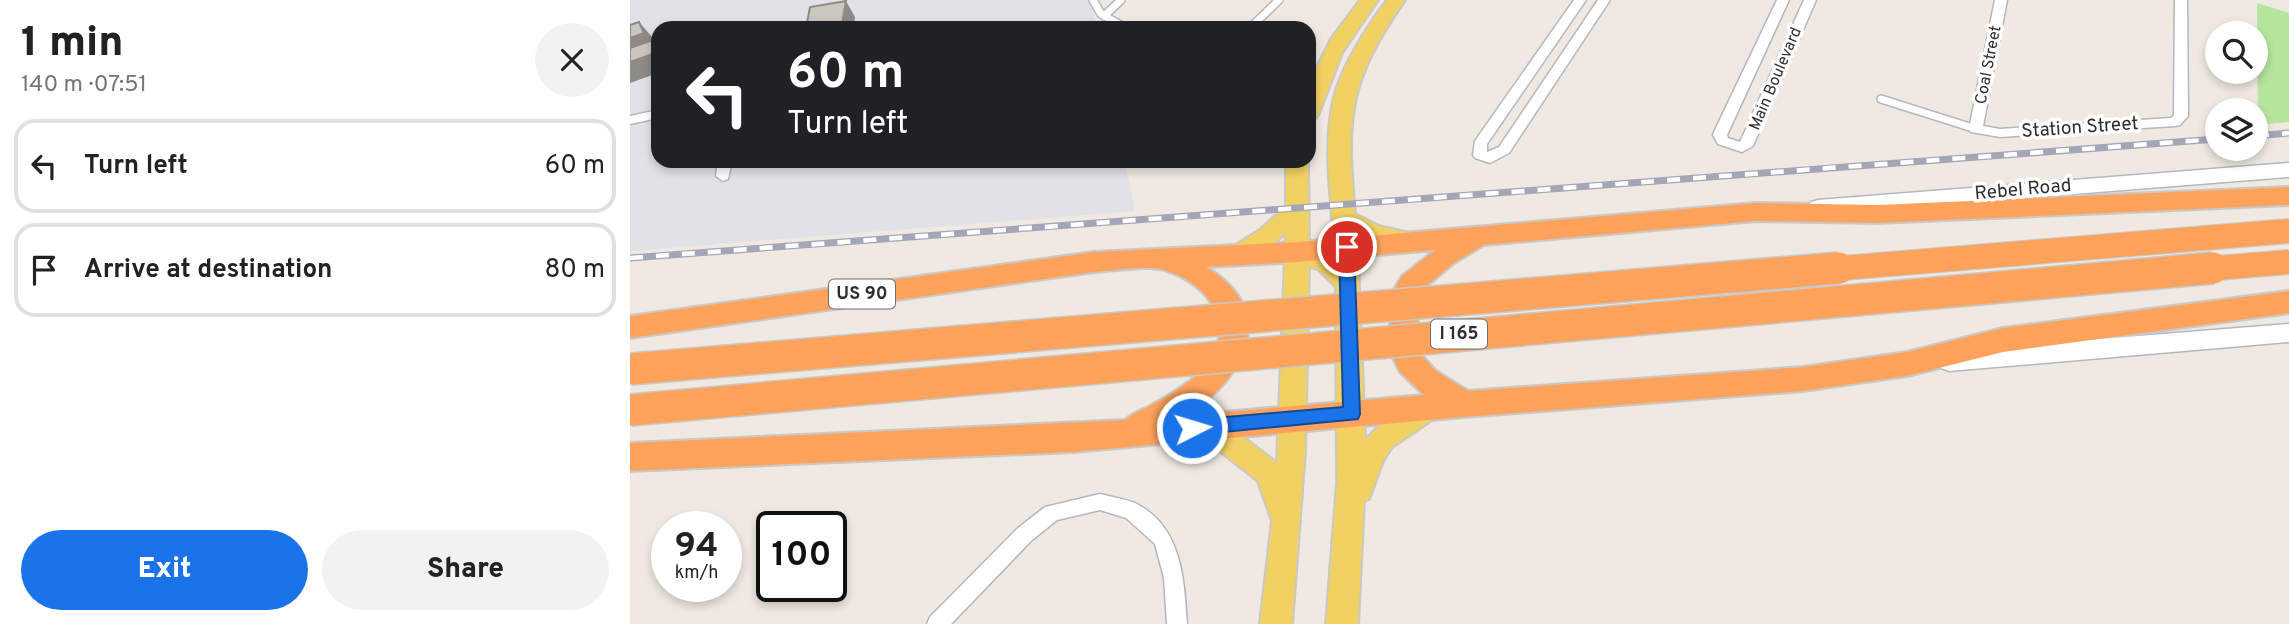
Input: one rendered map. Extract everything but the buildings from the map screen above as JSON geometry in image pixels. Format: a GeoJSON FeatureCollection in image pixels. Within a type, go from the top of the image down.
{"type":"FeatureCollection","features":[{"type":"Feature","properties":{"kind":"highway"},"geometry":{"type":"LineString","coordinates":[[1347,247],[1756,212],[1877,214],[2289,196]]}},
{"type":"Feature","properties":{"kind":"highway","name":"I 165"},"geometry":{"type":"LineString","coordinates":[[630,369],[2289,231]]}},
{"type":"Feature","properties":{"kind":"highway"},"geometry":{"type":"LineString","coordinates":[[1464,404],[1426,380],[1410,363],[1404,352],[1404,296],[1412,283],[1445,256],[1488,235]]}},
{"type":"Feature","properties":{"kind":"highway","name":"US 90"},"geometry":{"type":"LineString","coordinates":[[630,327],[1094,262],[1236,256],[1347,247]]}},
{"type":"Feature","properties":{"kind":"highway"},"geometry":{"type":"LineString","coordinates":[[1122,434],[1190,398],[1225,363],[1235,341],[1236,327],[1222,295],[1190,270],[1162,258]]}},
{"type":"Feature","properties":{"kind":"highway","name":"I 165"},"geometry":{"type":"LineString","coordinates":[[630,410],[1759,307],[2289,262]]}},
{"type":"Feature","properties":{"kind":"highway"},"geometry":{"type":"LineString","coordinates":[[630,457],[1073,438],[1464,404],[1803,379],[1907,364],[2003,340],[2289,302]]}},
{"type":"Feature","properties":{"kind":"main road"},"geometry":{"type":"LineString","coordinates":[[1316,85],[1344,30],[1369,0]]}},
{"type":"Feature","properties":{"kind":"main road"},"geometry":{"type":"LineString","coordinates":[[1342,624],[1350,518],[1352,414],[1347,247],[1341,189],[1343,102],[1360,57],[1396,0]]}},
{"type":"Feature","properties":{"kind":"main road"},"geometry":{"type":"LineString","coordinates":[[1276,624],[1288,528],[1294,419],[1297,168]]}},
{"type":"Feature","properties":{"kind":"main road","name":"Rebel Road"},"geometry":{"type":"LineString","coordinates":[[1756,212],[2289,170]]}},
{"type":"Feature","properties":{"kind":"main road"},"geometry":{"type":"LineString","coordinates":[[1236,256],[1268,236],[1298,208]]}},
{"type":"Feature","properties":{"kind":"main road"},"geometry":{"type":"LineString","coordinates":[[1343,218],[1374,233],[1415,242]]}},
{"type":"Feature","properties":{"kind":"main road"},"geometry":{"type":"LineString","coordinates":[[1298,252],[1327,264],[1346,282]]}},
{"type":"Feature","properties":{"kind":"main road"},"geometry":{"type":"LineString","coordinates":[[1907,364],[2289,333]]}},
{"type":"Feature","properties":{"kind":"main road"},"geometry":{"type":"LineString","coordinates":[[1350,518],[1369,455],[1376,445],[1383,436],[1430,407]]}},
{"type":"Feature","properties":{"kind":"main road"},"geometry":{"type":"LineString","coordinates":[[1208,426],[1270,474],[1288,528]]}},
{"type":"Feature","properties":{"kind":"street"},"geometry":{"type":"LineString","coordinates":[[1580,0],[1480,144],[1480,155],[1490,158],[1504,150],[1604,0]]}},
{"type":"Feature","properties":{"kind":"street","name":"Main Boulevard"},"geometry":{"type":"LineString","coordinates":[[1783,0],[1722,130],[1720,135],[1723,141],[1742,147],[1748,144],[1810,0]]}},
{"type":"Feature","properties":{"kind":"street","name":"Station Street"},"geometry":{"type":"LineString","coordinates":[[1976,130],[2000,133],[2175,122],[2181,116],[2181,0]]}},
{"type":"Feature","properties":{"kind":"street","name":"Coal Street"},"geometry":{"type":"LineString","coordinates":[[1976,130],[1997,1]]}},
{"type":"Feature","properties":{"kind":"street"},"geometry":{"type":"LineString","coordinates":[[630,120],[651,116]]}},
{"type":"Feature","properties":{"kind":"street"},"geometry":{"type":"LineString","coordinates":[[937,624],[1025,534],[1052,513],[1100,502],[1132,511],[1163,539],[1174,578],[1177,624]]}},
{"type":"Feature","properties":{"kind":"lane"},"geometry":{"type":"LineString","coordinates":[[1093,0],[1094,6],[1110,21]]}},
{"type":"Feature","properties":{"kind":"lane"},"geometry":{"type":"LineString","coordinates":[[1104,16],[1121,0]]}},
{"type":"Feature","properties":{"kind":"lane"},"geometry":{"type":"LineString","coordinates":[[1257,21],[1279,0]]}},
{"type":"Feature","properties":{"kind":"lane"},"geometry":{"type":"LineString","coordinates":[[1881,99],[1976,130]]}},
{"type":"Feature","properties":{"kind":"shaded area"},"geometry":{"type":"Polygon","coordinates":[[[630,0],[1089,0],[1096,21],[651,21],[651,168],[1126,168],[1135,211],[630,251],[630,0]]]}},
{"type":"Feature","properties":{"kind":"green space"},"geometry":{"type":"Polygon","coordinates":[[[2257,3],[2289,13],[2289,122],[2268,124],[2268,98],[2258,98],[2258,84],[2268,84],[2268,21],[2257,21],[2257,3]]]}},
{"type":"Feature","properties":{"kind":"railway"},"geometry":{"type":"LineString","coordinates":[[2268,135],[2289,133]]}},
{"type":"Feature","properties":{"kind":"railway"},"geometry":{"type":"LineString","coordinates":[[630,258],[2205,140]]}},
{"type":"Feature","properties":{"kind":"route"},"geometry":{"type":"LineString","coordinates":[[1192,428],[1352,414],[1347,247]]}}]}
